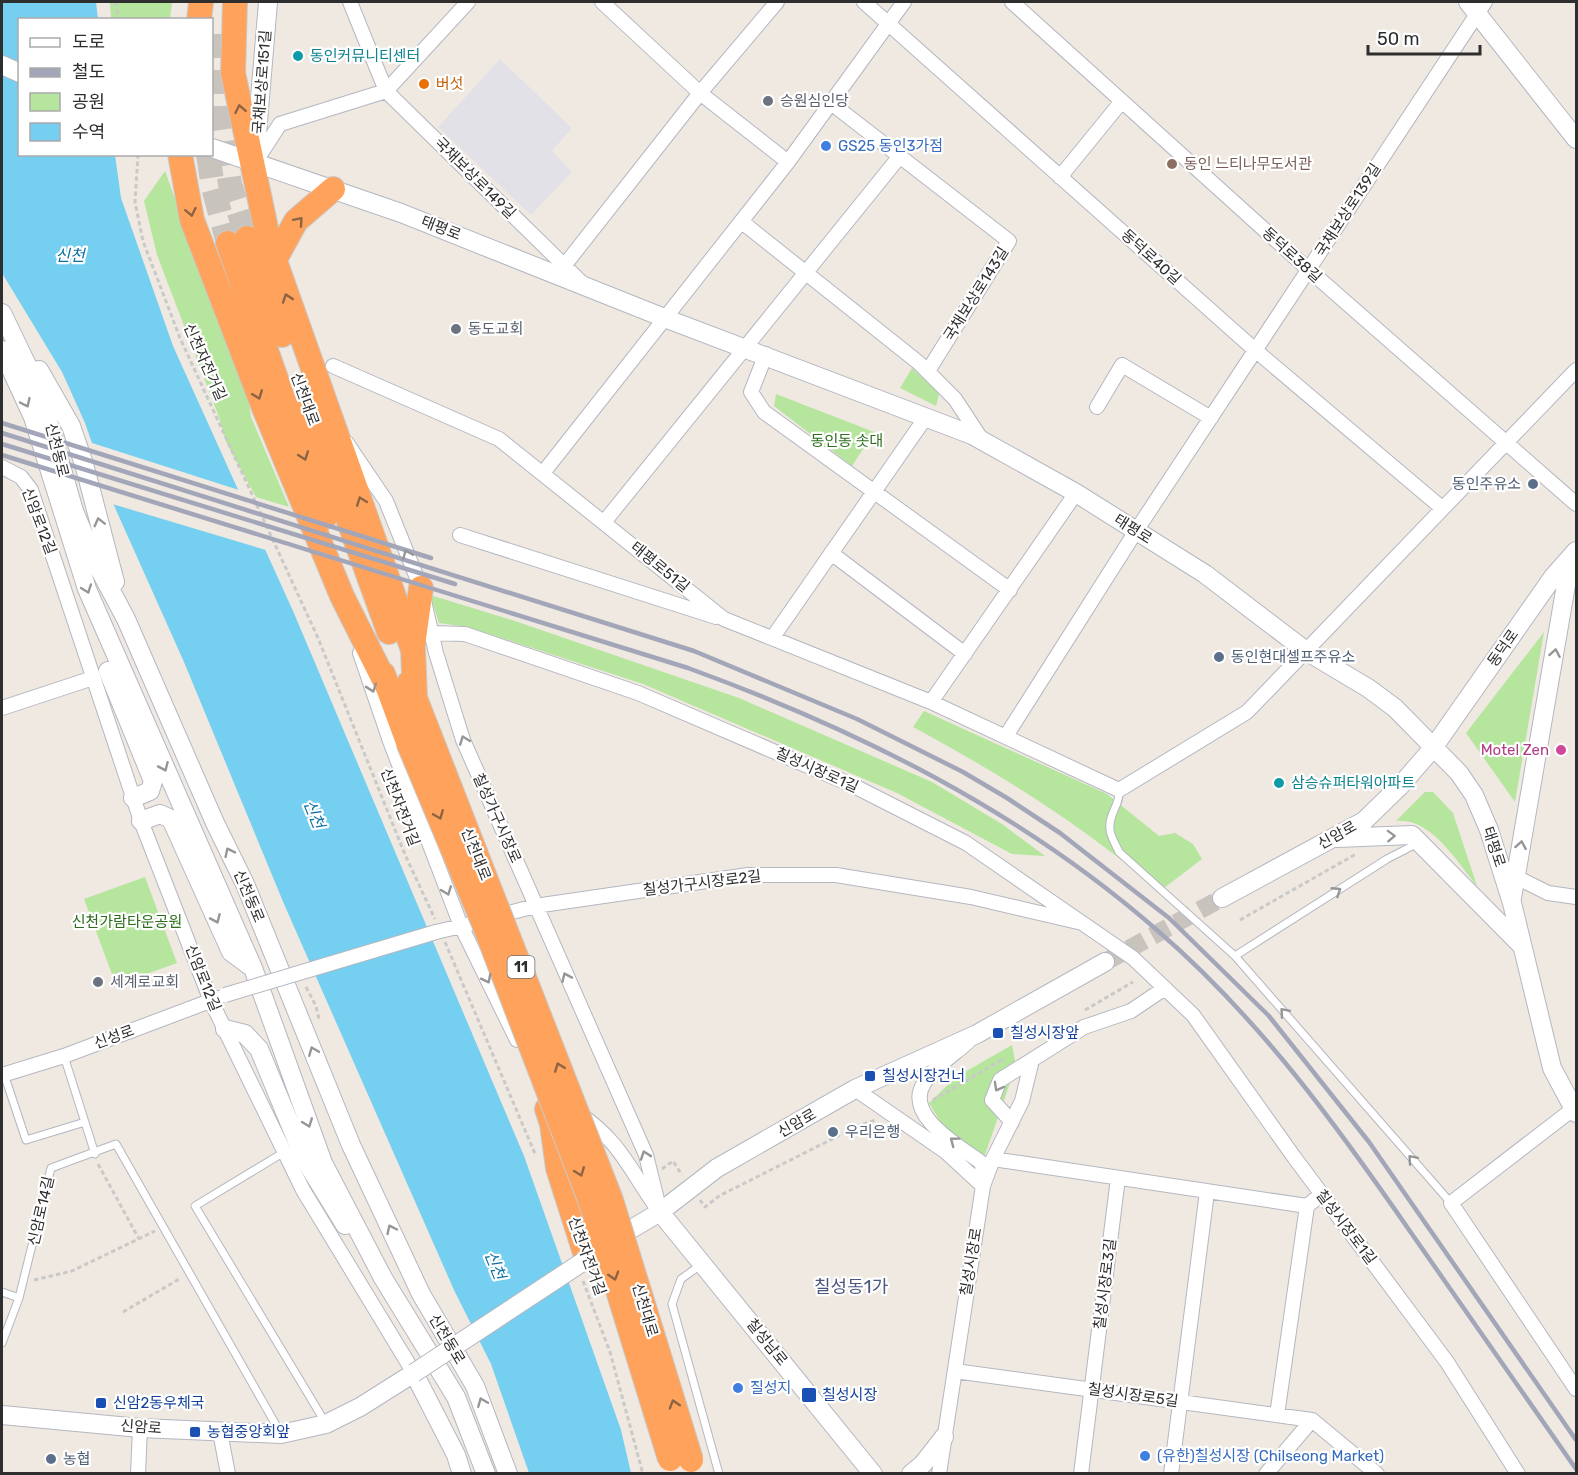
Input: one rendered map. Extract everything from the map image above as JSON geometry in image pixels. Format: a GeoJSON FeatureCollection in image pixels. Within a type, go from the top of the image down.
{"type":"FeatureCollection","features":[{"type":"Feature","properties":{"kind":"highway"},"geometry":{"type":"LineString","coordinates":[[183,18],[185,2]]}},
{"type":"Feature","properties":{"kind":"highway"},"geometry":{"type":"LineString","coordinates":[[201,2],[205,18]]}},
{"type":"Feature","properties":{"kind":"highway"},"geometry":{"type":"LineString","coordinates":[[213,18],[222,2]]}},
{"type":"Feature","properties":{"kind":"highway"},"geometry":{"type":"LineString","coordinates":[[235,2],[233,61],[252,162],[254,245]]}},
{"type":"Feature","properties":{"kind":"highway"},"geometry":{"type":"LineString","coordinates":[[213,75],[216,76],[233,61]]}},
{"type":"Feature","properties":{"kind":"highway"},"geometry":{"type":"LineString","coordinates":[[180,156],[192,220],[264,408],[333,573],[388,688]]}},
{"type":"Feature","properties":{"kind":"highway"},"geometry":{"type":"LineString","coordinates":[[254,245],[296,221],[333,189]]}},
{"type":"Feature","properties":{"kind":"highway"},"geometry":{"type":"LineString","coordinates":[[208,258],[226,234],[251,230],[254,245],[333,428],[413,650]]}},
{"type":"Feature","properties":{"kind":"highway","name":"신천대로"},"geometry":{"type":"LineString","coordinates":[[254,245],[388,688],[419,738],[611,1200],[693,1473]]}},
{"type":"Feature","properties":{"kind":"highway","name":"신천대로"},"geometry":{"type":"LineString","coordinates":[[254,245],[383,616],[415,698],[419,738],[484,924],[590,1200],[670,1459],[672,1473]]}},
{"type":"Feature","properties":{"kind":"highway"},"geometry":{"type":"LineString","coordinates":[[415,698],[413,650],[421,588]]}},
{"type":"Feature","properties":{"kind":"highway"},"geometry":{"type":"LineString","coordinates":[[537,1079],[552,1124],[558,1168],[585,1269]]}},
{"type":"Feature","properties":{"kind":"main road","name":"국채보상로151길"},"geometry":{"type":"LineString","coordinates":[[252,162],[268,2]]}},
{"type":"Feature","properties":{"kind":"main road"},"geometry":{"type":"LineString","coordinates":[[1477,5],[1576,139]]}},
{"type":"Feature","properties":{"kind":"main road"},"geometry":{"type":"LineString","coordinates":[[2,65],[18,72]]}},
{"type":"Feature","properties":{"kind":"main road","name":"태평로"},"geometry":{"type":"LineString","coordinates":[[213,148],[333,189],[581,282],[667,319],[766,354],[982,440],[1076,493],[1206,574],[1306,651],[1368,688],[1395,708],[1459,773],[1474,795],[1489,830],[1512,903],[1552,1068],[1575,1111]]}},
{"type":"Feature","properties":{"kind":"main road","name":"신천동로"},"geometry":{"type":"LineString","coordinates":[[2,312],[55,394],[71,426],[84,464],[128,623],[244,884],[351,1145],[421,1294],[475,1386],[508,1473]]}},
{"type":"Feature","properties":{"kind":"main road","name":"신천동로"},"geometry":{"type":"LineString","coordinates":[[2,350],[33,417],[83,579],[106,639],[253,968],[323,1163],[383,1278],[456,1397],[486,1473]]}},
{"type":"Feature","properties":{"kind":"main road"},"geometry":{"type":"LineString","coordinates":[[1512,903],[1566,585],[1576,552]]}},
{"type":"Feature","properties":{"kind":"main road","name":"동덕로"},"geometry":{"type":"LineString","coordinates":[[1433,748],[1553,577],[1576,552]]}},
{"type":"Feature","properties":{"kind":"main road"},"geometry":{"type":"LineString","coordinates":[[128,623],[106,639],[104,661],[153,781],[150,791],[133,798]]}},
{"type":"Feature","properties":{"kind":"main road","name":"신암로"},"geometry":{"type":"LineString","coordinates":[[1222,898],[1364,821],[1400,786],[1433,748]]}},
{"type":"Feature","properties":{"kind":"main road"},"geometry":{"type":"LineString","coordinates":[[141,821],[160,814],[171,819],[231,952],[253,968]]}},
{"type":"Feature","properties":{"kind":"main road"},"geometry":{"type":"LineString","coordinates":[[1332,838],[1412,835],[1522,945]]}},
{"type":"Feature","properties":{"kind":"main road","name":"신암로"},"geometry":{"type":"LineString","coordinates":[[2,1415],[140,1428],[281,1434],[326,1424],[360,1407],[585,1269],[627,1230],[660,1212],[717,1168],[855,1089],[977,1034],[1105,962]]}},
{"type":"Feature","properties":{"kind":"main road"},"geometry":{"type":"LineString","coordinates":[[225,1029],[245,1034],[260,1049],[304,1158],[331,1206],[383,1278]]}},
{"type":"Feature","properties":{"kind":"main road","name":"칠성남로"},"geometry":{"type":"LineString","coordinates":[[660,1212],[869,1468]]}},
{"type":"Feature","properties":{"kind":"main road"},"geometry":{"type":"LineString","coordinates":[[414,1373],[456,1455],[462,1473]]}},
{"type":"Feature","properties":{"kind":"main road"},"geometry":{"type":"LineString","coordinates":[[911,1473],[923,1464],[944,1437]]}},
{"type":"Feature","properties":{"kind":"main road"},"geometry":{"type":"LineString","coordinates":[[869,1468],[886,1473]]}},
{"type":"Feature","properties":{"kind":"street","name":"국채보상로149길"},"geometry":{"type":"LineString","coordinates":[[350,2],[386,91],[581,282]]}},
{"type":"Feature","properties":{"kind":"street"},"geometry":{"type":"LineString","coordinates":[[252,162],[280,124],[386,91],[468,2]]}},
{"type":"Feature","properties":{"kind":"street"},"geometry":{"type":"LineString","coordinates":[[602,2],[700,93],[788,162]]}},
{"type":"Feature","properties":{"kind":"street"},"geometry":{"type":"LineString","coordinates":[[564,266],[700,93],[777,2]]}},
{"type":"Feature","properties":{"kind":"street","name":"동덕로40길"},"geometry":{"type":"LineString","coordinates":[[864,2],[1255,350],[1442,508]]}},
{"type":"Feature","properties":{"kind":"street"},"geometry":{"type":"LineString","coordinates":[[543,473],[667,319],[788,162],[904,2]]}},
{"type":"Feature","properties":{"kind":"street","name":"동덕로38길"},"geometry":{"type":"LineString","coordinates":[[1012,2],[1308,270],[1576,504]]}},
{"type":"Feature","properties":{"kind":"street","name":"국채보상로139길"},"geometry":{"type":"LineString","coordinates":[[1136,531],[1308,270],[1477,5]]}},
{"type":"Feature","properties":{"kind":"street"},"geometry":{"type":"LineString","coordinates":[[1060,177],[1122,101]]}},
{"type":"Feature","properties":{"kind":"street","name":"국채보상로143길"},"geometry":{"type":"LineString","coordinates":[[831,103],[1009,241],[928,371]]}},
{"type":"Feature","properties":{"kind":"street"},"geometry":{"type":"LineString","coordinates":[[605,521],[900,156]]}},
{"type":"Feature","properties":{"kind":"street"},"geometry":{"type":"LineString","coordinates":[[742,222],[928,371],[955,399],[982,440]]}},
{"type":"Feature","properties":{"kind":"street"},"geometry":{"type":"LineString","coordinates":[[766,354],[751,392],[764,412],[1010,590]]}},
{"type":"Feature","properties":{"kind":"street"},"geometry":{"type":"LineString","coordinates":[[1097,407],[1122,365],[1211,418]]}},
{"type":"Feature","properties":{"kind":"street","name":"태평로51길"},"geometry":{"type":"LineString","coordinates":[[333,366],[499,439],[605,521],[724,619],[931,702],[1119,790]]}},
{"type":"Feature","properties":{"kind":"street"},"geometry":{"type":"LineString","coordinates":[[1119,790],[1247,712],[1576,370]]}},
{"type":"Feature","properties":{"kind":"street"},"geometry":{"type":"LineString","coordinates":[[773,637],[926,417]]}},
{"type":"Feature","properties":{"kind":"street","name":"칠성가구시장로"},"geometry":{"type":"LineString","coordinates":[[333,428],[358,457],[386,501],[421,588],[430,633],[463,740],[646,1155],[660,1212]]}},
{"type":"Feature","properties":{"kind":"street","name":"신암로12길"},"geometry":{"type":"LineString","coordinates":[[2,467],[21,477],[31,490],[141,821],[212,1001],[286,1150],[303,1190],[414,1373]]}},
{"type":"Feature","properties":{"kind":"street"},"geometry":{"type":"LineString","coordinates":[[931,702],[1076,493]]}},
{"type":"Feature","properties":{"kind":"street"},"geometry":{"type":"LineString","coordinates":[[1006,736],[1136,531]]}},
{"type":"Feature","properties":{"kind":"street"},"geometry":{"type":"LineString","coordinates":[[460,535],[724,619]]}},
{"type":"Feature","properties":{"kind":"street"},"geometry":{"type":"LineString","coordinates":[[831,554],[965,654]]}},
{"type":"Feature","properties":{"kind":"street"},"geometry":{"type":"LineString","coordinates":[[333,573],[390,741],[460,926],[537,1079],[564,1104],[598,1126],[619,1148],[660,1212]]}},
{"type":"Feature","properties":{"kind":"street","name":"칠성시장로1길"},"geometry":{"type":"LineString","coordinates":[[430,633],[465,634],[638,693],[852,785],[966,843],[1134,957],[1192,1015],[1447,1362],[1518,1473]]}},
{"type":"Feature","properties":{"kind":"street"},"geometry":{"type":"LineString","coordinates":[[2,708],[93,678]]}},
{"type":"Feature","properties":{"kind":"street","name":"칠성가구시장로2길"},"geometry":{"type":"LineString","coordinates":[[460,926],[535,906],[748,875],[836,875],[971,897],[1086,924]]}},
{"type":"Feature","properties":{"kind":"street"},"geometry":{"type":"LineString","coordinates":[[1516,877],[1548,893],[1576,897]]}},
{"type":"Feature","properties":{"kind":"street"},"geometry":{"type":"LineString","coordinates":[[438,930],[460,926]]}},
{"type":"Feature","properties":{"kind":"street","name":"신성로"},"geometry":{"type":"LineString","coordinates":[[3,1074],[64,1056],[225,995],[438,930]]}},
{"type":"Feature","properties":{"kind":"street"},"geometry":{"type":"LineString","coordinates":[[1012,1122],[992,1100],[1000,1080],[1084,1027],[1131,1011],[1165,988]]}},
{"type":"Feature","properties":{"kind":"street","name":"신암로"},"geometry":{"type":"LineString","coordinates":[[977,1034],[924,1084],[921,1098],[923,1113],[932,1125],[982,1163],[983,1186]]}},
{"type":"Feature","properties":{"kind":"street","name":"칠성시장로"},"geometry":{"type":"LineString","coordinates":[[939,1473],[983,1186],[993,1159],[1022,1101],[1032,1060]]}},
{"type":"Feature","properties":{"kind":"street"},"geometry":{"type":"LineString","coordinates":[[855,1089],[946,1152],[983,1186]]}},
{"type":"Feature","properties":{"kind":"street"},"geometry":{"type":"LineString","coordinates":[[1575,1111],[1450,1203],[1576,1389]]}},
{"type":"Feature","properties":{"kind":"street"},"geometry":{"type":"LineString","coordinates":[[993,1159],[1307,1206]]}},
{"type":"Feature","properties":{"kind":"street","name":"칠성시장로3길"},"geometry":{"type":"LineString","coordinates":[[1081,1473],[1118,1178]]}},
{"type":"Feature","properties":{"kind":"street"},"geometry":{"type":"LineString","coordinates":[[1171,1473],[1207,1192]]}},
{"type":"Feature","properties":{"kind":"street"},"geometry":{"type":"LineString","coordinates":[[1277,1415],[1307,1206],[1322,1194]]}},
{"type":"Feature","properties":{"kind":"street","name":"칠성시장로5길"},"geometry":{"type":"LineString","coordinates":[[954,1371],[1312,1420]]}},
{"type":"Feature","properties":{"kind":"street"},"geometry":{"type":"LineString","coordinates":[[1266,1473],[1312,1420],[1377,1473]]}},
{"type":"Feature","properties":{"kind":"street"},"geometry":{"type":"LineString","coordinates":[[138,1473],[140,1428]]}},
{"type":"Feature","properties":{"kind":"street"},"geometry":{"type":"LineString","coordinates":[[220,1432],[228,1473]]}},
{"type":"Feature","properties":{"kind":"lane"},"geometry":{"type":"LineString","coordinates":[[1119,790],[1120,796],[1109,830],[1119,852],[1235,956],[1450,1203]]}},
{"type":"Feature","properties":{"kind":"lane"},"geometry":{"type":"LineString","coordinates":[[1235,956],[1387,859],[1420,843]]}},
{"type":"Feature","properties":{"kind":"lane"},"geometry":{"type":"LineString","coordinates":[[64,1056],[94,1154]]}},
{"type":"Feature","properties":{"kind":"lane"},"geometry":{"type":"LineString","coordinates":[[3,1074],[26,1140],[85,1122]]}},
{"type":"Feature","properties":{"kind":"lane","name":"신암로14길"},"geometry":{"type":"LineString","coordinates":[[2,1342],[19,1298],[51,1168],[116,1144],[188,1274]]}},
{"type":"Feature","properties":{"kind":"lane"},"geometry":{"type":"LineString","coordinates":[[286,1150],[195,1206],[326,1424]]}},
{"type":"Feature","properties":{"kind":"lane"},"geometry":{"type":"LineString","coordinates":[[703,1263],[681,1279],[672,1304],[719,1473]]}},
{"type":"Feature","properties":{"kind":"lane"},"geometry":{"type":"LineString","coordinates":[[188,1274],[281,1434]]}},
{"type":"Feature","properties":{"kind":"lane"},"geometry":{"type":"LineString","coordinates":[[2,1292],[19,1298]]}},
{"type":"Feature","properties":{"kind":"path"},"geometry":{"type":"LineString","coordinates":[[116,2],[120,18]]}},
{"type":"Feature","properties":{"kind":"path","name":"신천자전거길"},"geometry":{"type":"LineString","coordinates":[[138,156],[135,202],[143,241],[176,327],[225,440],[322,649],[406,857],[537,1157]]}},
{"type":"Feature","properties":{"kind":"path"},"geometry":{"type":"LineString","coordinates":[[1240,920],[1358,853]]}},
{"type":"Feature","properties":{"kind":"path"},"geometry":{"type":"LineString","coordinates":[[94,1154],[139,1239]]}},
{"type":"Feature","properties":{"kind":"path"},"geometry":{"type":"LineString","coordinates":[[24,1280],[72,1271],[162,1227]]}},
{"type":"Feature","properties":{"kind":"path","name":"신천자전거길"},"geometry":{"type":"LineString","coordinates":[[585,1269],[643,1473]]}},
{"type":"Feature","properties":{"kind":"path"},"geometry":{"type":"LineString","coordinates":[[123,1312],[188,1274]]}},
{"type":"Feature","properties":{"kind":"shaded area"},"geometry":{"type":"Polygon","coordinates":[[[500,59],[572,128],[552,151],[572,172],[531,215],[438,127],[500,59]]]}},
{"type":"Feature","properties":{"kind":"green space"},"geometry":{"type":"Polygon","coordinates":[[[110,2],[172,2],[170,18],[111,18],[110,2]]]}},
{"type":"Feature","properties":{"kind":"green space"},"geometry":{"type":"Polygon","coordinates":[[[165,171],[249,404],[251,417],[289,507],[256,497],[226,442],[219,417],[157,255],[144,201],[165,171]]]}},
{"type":"Feature","properties":{"kind":"green space"},"geometry":{"type":"Polygon","coordinates":[[[912,368],[939,394],[936,406],[900,388],[912,368]]]}},
{"type":"Feature","properties":{"kind":"green space","name":"동인동 솟대"},"geometry":{"type":"Polygon","coordinates":[[[776,394],[874,432],[852,466],[774,406],[776,394]]]}},
{"type":"Feature","properties":{"kind":"green space"},"geometry":{"type":"Polygon","coordinates":[[[430,595],[515,621],[739,698],[932,782],[1002,824],[1045,856],[1012,854],[897,793],[643,684],[468,627],[439,623],[430,595]]]}},
{"type":"Feature","properties":{"kind":"green space"},"geometry":{"type":"Polygon","coordinates":[[[1544,632],[1515,802],[1466,733],[1544,632]]]}},
{"type":"Feature","properties":{"kind":"green space"},"geometry":{"type":"Polygon","coordinates":[[[924,711],[1107,794],[1159,836],[1175,833],[1193,844],[1202,859],[1160,891],[1041,802],[913,727],[924,711]]]}},
{"type":"Feature","properties":{"kind":"green space"},"geometry":{"type":"Polygon","coordinates":[[[1425,792],[1433,792],[1453,813],[1477,886],[1432,833],[1409,822],[1396,821],[1425,792]]]}},
{"type":"Feature","properties":{"kind":"green space","name":"신천가람타운공원"},"geometry":{"type":"Polygon","coordinates":[[[145,877],[177,963],[116,985],[84,899],[145,877]]]}},
{"type":"Feature","properties":{"kind":"green space"},"geometry":{"type":"Polygon","coordinates":[[[1012,1045],[1016,1066],[982,1163],[940,1121],[929,1103],[956,1077],[1012,1045]]]}},
{"type":"Feature","properties":{"kind":"water","name":"신천"},"geometry":{"type":"Polygon","coordinates":[[[2,2],[96,2],[98,18],[18,18],[18,156],[115,156],[121,198],[173,346],[293,611],[524,1156],[621,1430],[631,1473],[529,1473],[491,1364],[454,1290],[284,904],[184,662],[112,501],[85,423],[62,372],[2,273],[2,2]]]}},
{"type":"Feature","properties":{"kind":"pier"},"geometry":{"type":"Polygon","coordinates":[[[89,442],[242,491],[269,551],[109,503],[89,442]]]}},
{"type":"Feature","properties":{"kind":"tunnel"},"geometry":{"type":"LineString","coordinates":[[218,34],[219,111],[230,184],[247,238]]}},
{"type":"Feature","properties":{"kind":"tunnel"},"geometry":{"type":"LineString","coordinates":[[208,156],[213,187],[228,243]]}},
{"type":"Feature","properties":{"kind":"tunnel"},"geometry":{"type":"LineString","coordinates":[[1105,962],[1222,898]]}},
{"type":"Feature","properties":{"kind":"railway"},"geometry":{"type":"LineString","coordinates":[[2,423],[431,558]]}},
{"type":"Feature","properties":{"kind":"railway"},"geometry":{"type":"LineString","coordinates":[[2,433],[694,651],[857,719],[963,772],[1007,798],[1060,833],[1169,918],[1269,1016],[1369,1142],[1576,1440]]}},
{"type":"Feature","properties":{"kind":"railway"},"geometry":{"type":"LineString","coordinates":[[2,444],[455,584]]}},
{"type":"Feature","properties":{"kind":"railway"},"geometry":{"type":"LineString","coordinates":[[2,455],[688,668],[814,718],[875,747],[994,811],[1051,848],[1158,931],[1195,965],[1264,1037],[1356,1155],[1576,1469]]}},
{"type":"Feature","properties":{"kind":"place","name":"동인커뮤니티센터"},"geometry":{"type":"Point","coordinates":[298,56]}},
{"type":"Feature","properties":{"kind":"place","name":"버섯"},"geometry":{"type":"Point","coordinates":[424,84]}},
{"type":"Feature","properties":{"kind":"place","name":"승원심인당"},"geometry":{"type":"Point","coordinates":[768,101]}},
{"type":"Feature","properties":{"kind":"place","name":"GS25 동인3가점"},"geometry":{"type":"Point","coordinates":[826,146]}},
{"type":"Feature","properties":{"kind":"place","name":"동인 느티나무도서관"},"geometry":{"type":"Point","coordinates":[1172,164]}},
{"type":"Feature","properties":{"kind":"place","name":"동도교회"},"geometry":{"type":"Point","coordinates":[456,329]}},
{"type":"Feature","properties":{"kind":"place","name":"동인주유소"},"geometry":{"type":"Point","coordinates":[1533,484]}},
{"type":"Feature","properties":{"kind":"place","name":"동인현대셀프주유소"},"geometry":{"type":"Point","coordinates":[1219,657]}},
{"type":"Feature","properties":{"kind":"place","name":"Motel Zen"},"geometry":{"type":"Point","coordinates":[1561,750]}},
{"type":"Feature","properties":{"kind":"place","name":"삼승슈퍼타워아파트"},"geometry":{"type":"Point","coordinates":[1279,783]}},
{"type":"Feature","properties":{"kind":"place","name":"세계로교회"},"geometry":{"type":"Point","coordinates":[98,982]}},
{"type":"Feature","properties":{"kind":"place","name":"칠성시장앞"},"geometry":{"type":"Point","coordinates":[998,1033]}},
{"type":"Feature","properties":{"kind":"place","name":"칠성시장건너"},"geometry":{"type":"Point","coordinates":[870,1076]}},
{"type":"Feature","properties":{"kind":"place","name":"우리은행"},"geometry":{"type":"Point","coordinates":[833,1132]}},
{"type":"Feature","properties":{"kind":"place","name":"질성지"},"geometry":{"type":"Point","coordinates":[738,1388]}},
{"type":"Feature","properties":{"kind":"place","name":"칠성시장"},"geometry":{"type":"Point","coordinates":[809,1395]}},
{"type":"Feature","properties":{"kind":"place","name":"신암2동우체국"},"geometry":{"type":"Point","coordinates":[101,1403]}},
{"type":"Feature","properties":{"kind":"place","name":"농협중앙회앞"},"geometry":{"type":"Point","coordinates":[195,1432]}},
{"type":"Feature","properties":{"kind":"place","name":"(유한)칠성시장 (Chilseong Market)"},"geometry":{"type":"Point","coordinates":[1145,1456]}},
{"type":"Feature","properties":{"kind":"place","name":"농협"},"geometry":{"type":"Point","coordinates":[51,1459]}},
{"type":"Feature","properties":{"kind":"district","name":"칠성동1가"},"geometry":{"type":"Point","coordinates":[851,1287]}}]}
